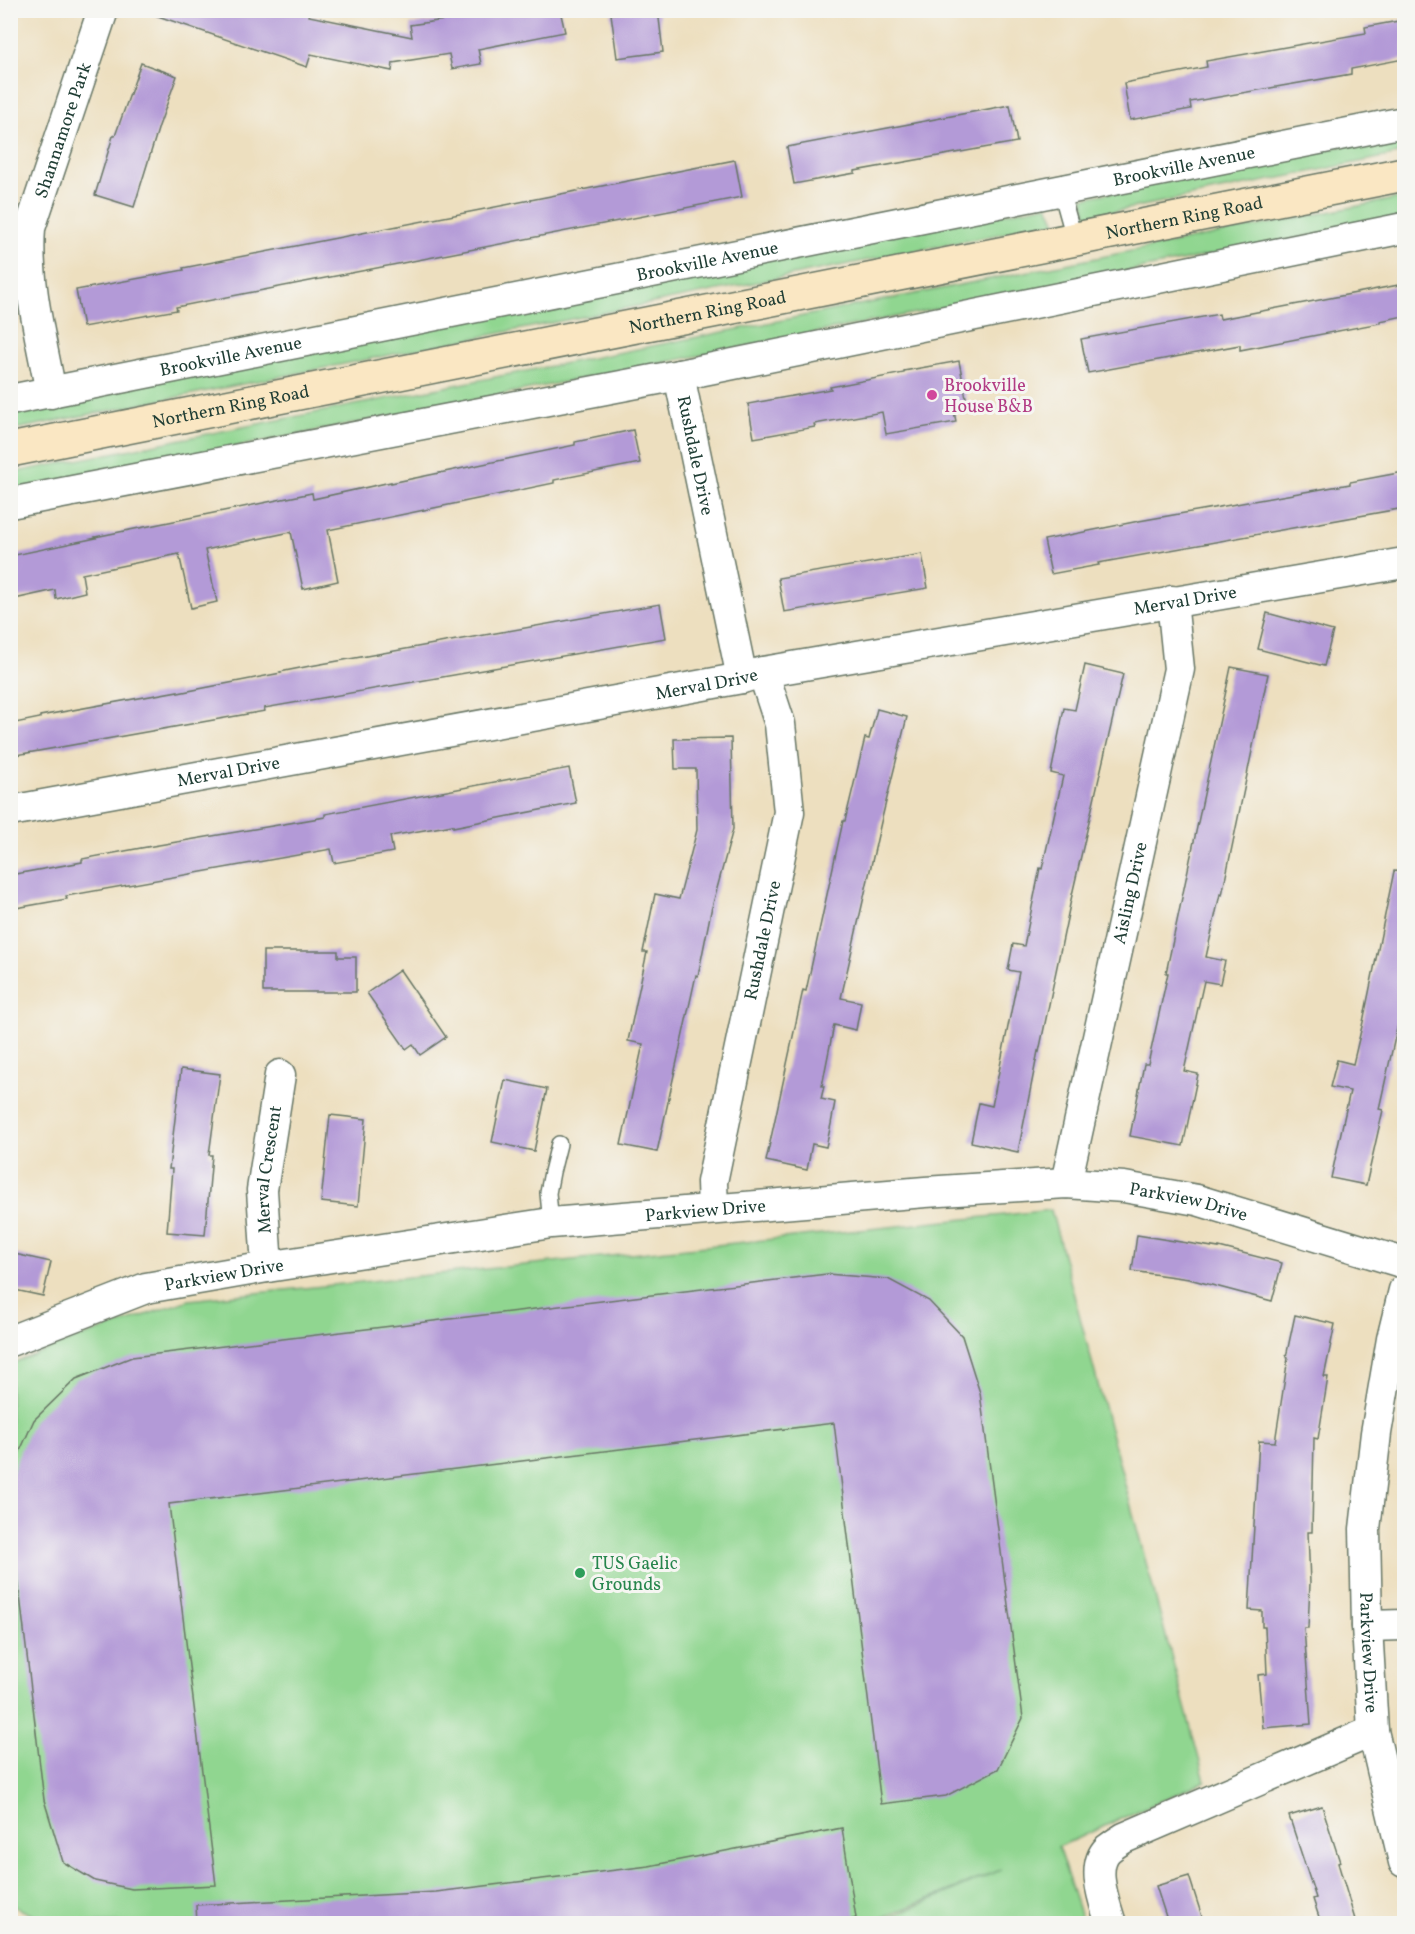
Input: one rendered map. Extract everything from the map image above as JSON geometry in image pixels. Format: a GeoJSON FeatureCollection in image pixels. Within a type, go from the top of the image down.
{"type":"FeatureCollection","features":[{"type":"Feature","properties":{"kind":"main road","name":"Northern Ring Road"},"geometry":{"type":"LineString","coordinates":[[10,450],[1075,241],[1404,174]]}},
{"type":"Feature","properties":{"kind":"street","name":"Shannamore Park"},"geometry":{"type":"LineString","coordinates":[[51,393],[31,285],[28,249],[30,228],[103,10]]}},
{"type":"Feature","properties":{"kind":"street","name":"Brookville Avenue"},"geometry":{"type":"LineString","coordinates":[[10,400],[1404,122]]}},
{"type":"Feature","properties":{"kind":"street"},"geometry":{"type":"LineString","coordinates":[[10,503],[679,375],[1404,228]]}},
{"type":"Feature","properties":{"kind":"street","name":"Rushdale Drive"},"geometry":{"type":"LineString","coordinates":[[679,375],[752,675],[780,724],[789,813],[712,1182],[713,1209]]}},
{"type":"Feature","properties":{"kind":"street","name":"Merval Drive"},"geometry":{"type":"LineString","coordinates":[[10,811],[752,675],[1172,601],[1404,563]]}},
{"type":"Feature","properties":{"kind":"street","name":"Aisling Drive"},"geometry":{"type":"LineString","coordinates":[[1066,1183],[1179,669],[1172,601]]}},
{"type":"Feature","properties":{"kind":"street","name":"Merval Crescent"},"geometry":{"type":"LineString","coordinates":[[267,1267],[262,1190],[280,1075]]}},
{"type":"Feature","properties":{"kind":"street","name":"Parkview Drive"},"geometry":{"type":"LineString","coordinates":[[10,1341],[146,1288],[551,1223],[925,1192],[1066,1183],[1124,1187],[1197,1200],[1404,1263]]}},
{"type":"Feature","properties":{"kind":"street","name":"Parkview Drive"},"geometry":{"type":"LineString","coordinates":[[1404,1290],[1392,1339],[1369,1481],[1365,1529],[1367,1626],[1373,1731],[1404,1862]]}},
{"type":"Feature","properties":{"kind":"street"},"geometry":{"type":"LineString","coordinates":[[1367,1626],[1404,1625]]}},
{"type":"Feature","properties":{"kind":"street","name":"Parkview Drive"},"geometry":{"type":"LineString","coordinates":[[1111,1923],[1101,1889],[1099,1866],[1107,1850],[1124,1838],[1373,1731]]}},
{"type":"Feature","properties":{"kind":"lane"},"geometry":{"type":"LineString","coordinates":[[1061,191],[1075,241]]}},
{"type":"Feature","properties":{"kind":"lane"},"geometry":{"type":"LineString","coordinates":[[551,1223],[548,1193],[560,1144]]}},
{"type":"Feature","properties":{"kind":"green space"},"geometry":{"type":"Polygon","coordinates":[[[1404,134],[1404,153],[1087,217],[1083,198],[1404,134]]]}},
{"type":"Feature","properties":{"kind":"green space"},"geometry":{"type":"Polygon","coordinates":[[[1404,197],[1404,217],[11,491],[11,473],[1404,197]]]}},
{"type":"Feature","properties":{"kind":"green space"},"geometry":{"type":"Polygon","coordinates":[[[1048,205],[1056,223],[11,430],[10,402],[1048,205]]]}},
{"type":"Feature","properties":{"kind":"green space","name":"TUS Gaelic Grounds"},"geometry":{"type":"Polygon","coordinates":[[[1051,1210],[1205,1781],[1058,1847],[1083,1923],[877,1923],[1001,1870],[869,1923],[50,1923],[11,1905],[10,1364],[189,1300],[1051,1210]]]}},
{"type":"Feature","properties":{"kind":"building"},"geometry":{"type":"Polygon","coordinates":[[[153,10],[310,10],[309,16],[412,37],[410,25],[494,13],[493,10],[560,10],[565,32],[478,49],[481,64],[452,69],[449,54],[393,63],[392,71],[311,54],[307,67],[152,14],[153,10]]]}},
{"type":"Feature","properties":{"kind":"building"},"geometry":{"type":"Polygon","coordinates":[[[658,10],[663,52],[617,58],[611,14],[658,10]]]}},
{"type":"Feature","properties":{"kind":"building"},"geometry":{"type":"Polygon","coordinates":[[[1404,20],[1404,59],[1351,69],[1351,74],[1190,102],[1191,109],[1130,120],[1124,83],[1207,67],[1206,61],[1366,33],[1365,27],[1404,20]]]}},
{"type":"Feature","properties":{"kind":"building"},"geometry":{"type":"Polygon","coordinates":[[[141,63],[177,76],[134,207],[95,195],[113,136],[115,136],[141,63]]]}},
{"type":"Feature","properties":{"kind":"building"},"geometry":{"type":"Polygon","coordinates":[[[1010,105],[1017,142],[794,184],[787,147],[1010,105]]]}},
{"type":"Feature","properties":{"kind":"building"},"geometry":{"type":"Polygon","coordinates":[[[735,160],[742,197],[83,327],[76,290],[735,160]]]}},
{"type":"Feature","properties":{"kind":"building"},"geometry":{"type":"Polygon","coordinates":[[[1404,284],[1404,316],[1380,321],[1380,323],[1240,350],[1240,345],[1088,373],[1081,339],[1219,314],[1220,319],[1404,284]]]}},
{"type":"Feature","properties":{"kind":"building"},"geometry":{"type":"Polygon","coordinates":[[[959,361],[967,403],[953,405],[956,422],[886,434],[882,412],[754,438],[748,404],[831,389],[830,387],[959,361]]]}},
{"type":"Feature","properties":{"kind":"building"},"geometry":{"type":"Polygon","coordinates":[[[633,430],[640,463],[328,530],[338,581],[303,589],[291,532],[205,550],[217,602],[191,608],[179,554],[82,574],[85,592],[56,599],[55,590],[10,600],[10,556],[312,493],[313,499],[575,445],[575,442],[633,430]]]}},
{"type":"Feature","properties":{"kind":"building"},"geometry":{"type":"Polygon","coordinates":[[[1404,472],[1404,508],[1098,563],[1099,565],[1051,574],[1044,540],[1404,472]]]}},
{"type":"Feature","properties":{"kind":"building"},"geometry":{"type":"Polygon","coordinates":[[[922,554],[928,588],[784,612],[778,578],[922,554]]]}},
{"type":"Feature","properties":{"kind":"building"},"geometry":{"type":"Polygon","coordinates":[[[660,604],[666,638],[264,708],[265,711],[10,756],[10,724],[40,718],[40,716],[178,691],[178,693],[310,666],[660,604]]]}},
{"type":"Feature","properties":{"kind":"building"},"geometry":{"type":"Polygon","coordinates":[[[1267,613],[1333,631],[1324,666],[1258,649],[1267,613]]]}},
{"type":"Feature","properties":{"kind":"building"},"geometry":{"type":"Polygon","coordinates":[[[1085,665],[1123,674],[1072,895],[1018,1152],[971,1142],[979,1103],[992,1106],[1019,972],[1008,970],[1013,944],[1024,946],[1040,868],[1042,869],[1063,776],[1051,773],[1064,708],[1075,710],[1085,665]]]}},
{"type":"Feature","properties":{"kind":"building"},"geometry":{"type":"Polygon","coordinates":[[[1231,667],[1268,674],[1222,895],[1220,894],[1206,957],[1225,961],[1220,984],[1204,981],[1184,1071],[1198,1074],[1183,1146],[1130,1136],[1144,1064],[1148,1064],[1168,973],[1166,973],[1231,667]]]}},
{"type":"Feature","properties":{"kind":"building"},"geometry":{"type":"Polygon","coordinates":[[[877,709],[907,717],[841,998],[861,1002],[856,1030],[834,1025],[821,1099],[835,1102],[831,1124],[826,1147],[812,1144],[807,1170],[766,1161],[843,821],[845,821],[865,738],[869,739],[877,709]]]}},
{"type":"Feature","properties":{"kind":"building"},"geometry":{"type":"Polygon","coordinates":[[[731,738],[733,829],[711,911],[657,1152],[621,1145],[643,1044],[628,1041],[647,952],[643,952],[655,894],[679,899],[697,830],[696,769],[675,769],[674,739],[731,738]]]}},
{"type":"Feature","properties":{"kind":"building"},"geometry":{"type":"Polygon","coordinates":[[[569,768],[576,803],[453,827],[453,825],[390,836],[393,852],[334,863],[331,849],[66,896],[67,899],[10,909],[10,875],[82,862],[82,859],[141,848],[325,817],[325,814],[569,768]]]}},
{"type":"Feature","properties":{"kind":"building"},"geometry":{"type":"Polygon","coordinates":[[[1394,871],[1404,872],[1404,997],[1379,1109],[1383,1110],[1366,1185],[1331,1178],[1350,1091],[1330,1087],[1337,1060],[1353,1064],[1394,871]]]}},
{"type":"Feature","properties":{"kind":"building"},"geometry":{"type":"Polygon","coordinates":[[[263,951],[338,951],[338,957],[356,957],[356,992],[263,992],[263,951]]]}},
{"type":"Feature","properties":{"kind":"building"},"geometry":{"type":"Polygon","coordinates":[[[400,970],[446,1037],[420,1055],[413,1044],[406,1049],[367,993],[400,970]]]}},
{"type":"Feature","properties":{"kind":"building"},"geometry":{"type":"Polygon","coordinates":[[[181,1069],[220,1074],[209,1155],[212,1155],[205,1235],[167,1232],[172,1169],[169,1169],[181,1069]]]}},
{"type":"Feature","properties":{"kind":"building"},"geometry":{"type":"Polygon","coordinates":[[[505,1080],[547,1089],[534,1151],[492,1142],[505,1080]]]}},
{"type":"Feature","properties":{"kind":"building"},"geometry":{"type":"Polygon","coordinates":[[[330,1115],[366,1119],[358,1206],[321,1202],[330,1115]]]}},
{"type":"Feature","properties":{"kind":"building"},"geometry":{"type":"Polygon","coordinates":[[[1137,1235],[1219,1247],[1282,1263],[1272,1301],[1189,1279],[1132,1271],[1137,1235]]]}},
{"type":"Feature","properties":{"kind":"building"},"geometry":{"type":"Polygon","coordinates":[[[10,1253],[51,1262],[43,1296],[10,1289],[10,1253]]]}},
{"type":"Feature","properties":{"kind":"building"},"geometry":{"type":"Polygon","coordinates":[[[827,1274],[888,1279],[929,1301],[962,1336],[980,1393],[1023,1718],[998,1769],[946,1796],[881,1804],[834,1423],[169,1504],[216,1885],[132,1889],[95,1881],[63,1862],[44,1800],[10,1511],[10,1480],[34,1420],[76,1379],[132,1357],[827,1274]]]}},
{"type":"Feature","properties":{"kind":"building"},"geometry":{"type":"Polygon","coordinates":[[[1295,1315],[1335,1324],[1324,1377],[1328,1377],[1318,1439],[1314,1438],[1312,1532],[1308,1532],[1310,1583],[1308,1628],[1304,1628],[1311,1724],[1263,1728],[1258,1675],[1267,1674],[1265,1627],[1262,1627],[1262,1611],[1249,1610],[1259,1441],[1275,1442],[1288,1358],[1286,1357],[1295,1315]]]}},
{"type":"Feature","properties":{"kind":"building"},"geometry":{"type":"Polygon","coordinates":[[[1322,1806],[1356,1923],[1321,1923],[1313,1899],[1316,1898],[1289,1816],[1322,1806]]]}},
{"type":"Feature","properties":{"kind":"building"},"geometry":{"type":"Polygon","coordinates":[[[842,1828],[856,1918],[843,1923],[197,1923],[196,1905],[436,1892],[649,1866],[842,1828]]]}},
{"type":"Feature","properties":{"kind":"building"},"geometry":{"type":"Polygon","coordinates":[[[1189,1876],[1204,1923],[1168,1923],[1156,1886],[1189,1876]]]}},
{"type":"Feature","properties":{"kind":"place","name":"Brookville House B&B"},"geometry":{"type":"Point","coordinates":[932,395]}},
{"type":"Feature","properties":{"kind":"place","name":"TUS Gaelic Grounds"},"geometry":{"type":"Point","coordinates":[580,1573]}}]}
